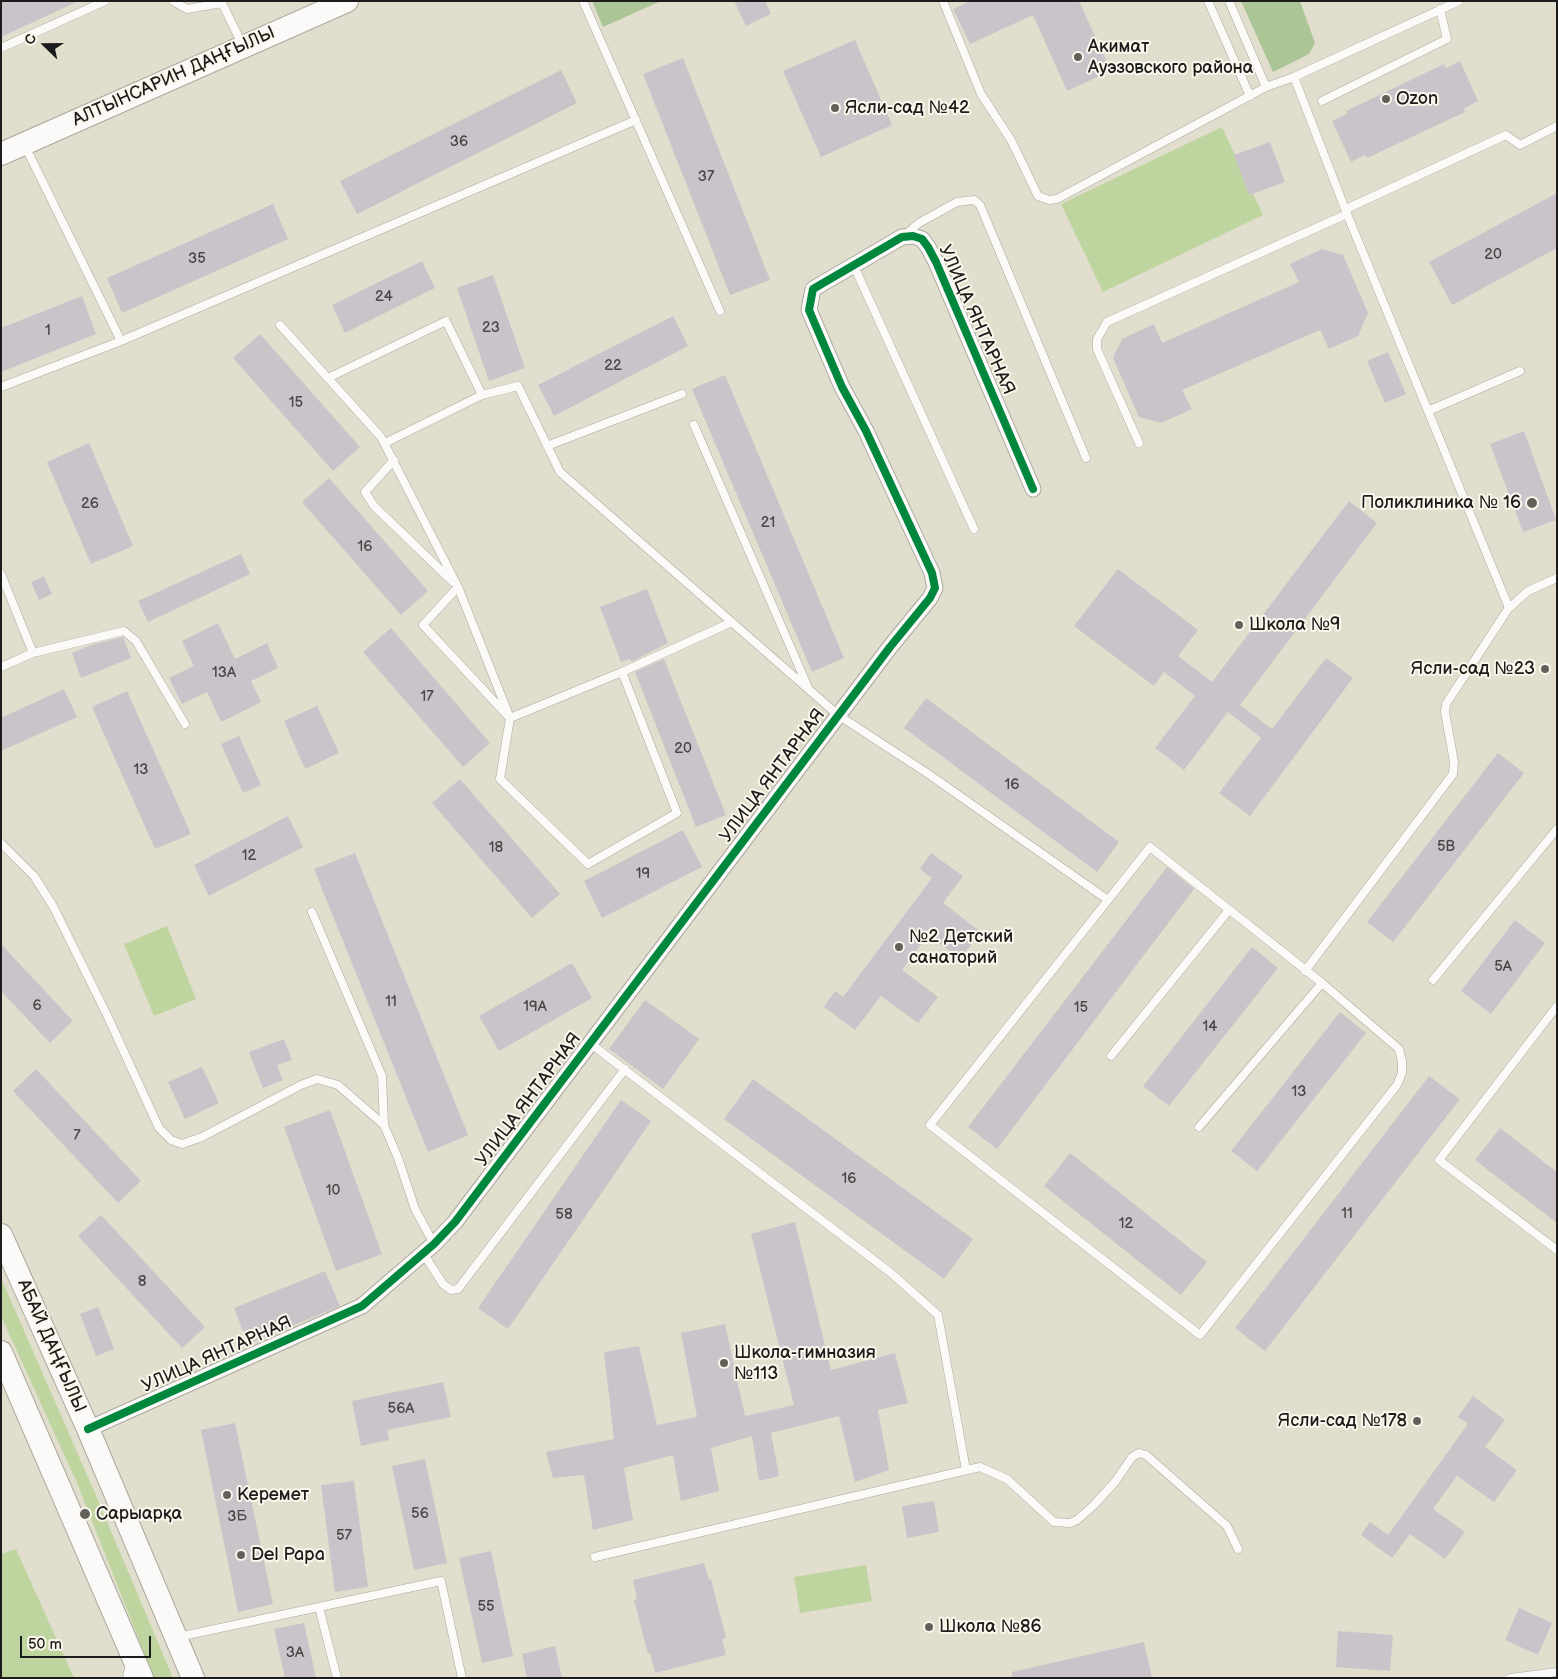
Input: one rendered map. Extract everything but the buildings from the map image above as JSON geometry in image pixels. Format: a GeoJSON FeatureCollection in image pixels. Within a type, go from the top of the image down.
{"type":"FeatureCollection","features":[{"type":"Feature","properties":{"kind":"main road","name":"АЛТЫНСАРИН ДАҢҒЫЛЫ"},"geometry":{"type":"LineString","coordinates":[[1,154],[347,1]]}},
{"type":"Feature","properties":{"kind":"main road","name":"АБАЙ ДАҢҒЫЛЫ"},"geometry":{"type":"LineString","coordinates":[[1,1235],[88,1429],[193,1678]]}},
{"type":"Feature","properties":{"kind":"main road"},"geometry":{"type":"LineString","coordinates":[[2,1354],[142,1678]]}},
{"type":"Feature","properties":{"kind":"street","name":"УЛИЦА ЯНТАРНАЯ"},"geometry":{"type":"LineString","coordinates":[[88,1429],[362,1306],[429,1248],[455,1222],[838,715],[930,598],[935,588],[932,573],[866,431],[842,388],[809,310],[813,289],[902,237],[912,236],[922,239],[928,247],[1033,489]]}},
{"type":"Feature","properties":{"kind":"lane"},"geometry":{"type":"LineString","coordinates":[[1,48],[105,1]]}},
{"type":"Feature","properties":{"kind":"lane"},"geometry":{"type":"LineString","coordinates":[[173,1],[188,9],[221,2],[243,46]]}},
{"type":"Feature","properties":{"kind":"lane"},"geometry":{"type":"LineString","coordinates":[[583,1],[720,311]]}},
{"type":"Feature","properties":{"kind":"lane"},"geometry":{"type":"LineString","coordinates":[[943,1],[981,94],[1011,140],[1033,187],[1043,199],[1057,199],[1266,87],[1294,77],[1459,1]]}},
{"type":"Feature","properties":{"kind":"lane"},"geometry":{"type":"LineString","coordinates":[[1208,1],[1250,96]]}},
{"type":"Feature","properties":{"kind":"lane"},"geometry":{"type":"LineString","coordinates":[[1229,1],[1266,87]]}},
{"type":"Feature","properties":{"kind":"lane"},"geometry":{"type":"LineString","coordinates":[[1322,101],[1446,39],[1440,9]]}},
{"type":"Feature","properties":{"kind":"lane"},"geometry":{"type":"LineString","coordinates":[[1294,77],[1346,212],[1509,608]]}},
{"type":"Feature","properties":{"kind":"lane"},"geometry":{"type":"LineString","coordinates":[[1,387],[121,341],[636,120]]}},
{"type":"Feature","properties":{"kind":"lane"},"geometry":{"type":"LineString","coordinates":[[1138,443],[1098,349],[1097,339],[1107,322],[1346,212],[1506,135],[1520,145],[1557,126]]}},
{"type":"Feature","properties":{"kind":"lane"},"geometry":{"type":"LineString","coordinates":[[24,144],[121,341]]}},
{"type":"Feature","properties":{"kind":"lane"},"geometry":{"type":"LineString","coordinates":[[902,237],[919,223],[957,202],[974,200],[980,205],[1086,458]]}},
{"type":"Feature","properties":{"kind":"lane"},"geometry":{"type":"LineString","coordinates":[[853,264],[974,529]]}},
{"type":"Feature","properties":{"kind":"lane"},"geometry":{"type":"LineString","coordinates":[[328,378],[446,321],[482,395]]}},
{"type":"Feature","properties":{"kind":"lane"},"geometry":{"type":"LineString","coordinates":[[280,325],[381,437],[458,587],[510,718],[500,779],[588,864],[677,813],[622,672]]}},
{"type":"Feature","properties":{"kind":"lane"},"geometry":{"type":"LineString","coordinates":[[1428,411],[1520,371]]}},
{"type":"Feature","properties":{"kind":"lane"},"geometry":{"type":"LineString","coordinates":[[385,443],[482,395],[518,386],[560,472],[838,715],[927,773],[1108,900]]}},
{"type":"Feature","properties":{"kind":"lane"},"geometry":{"type":"LineString","coordinates":[[547,446],[682,394]]}},
{"type":"Feature","properties":{"kind":"lane"},"geometry":{"type":"LineString","coordinates":[[694,424],[808,687]]}},
{"type":"Feature","properties":{"kind":"lane"},"geometry":{"type":"LineString","coordinates":[[394,460],[365,492],[374,506],[458,587]]}},
{"type":"Feature","properties":{"kind":"lane"},"geometry":{"type":"LineString","coordinates":[[1,574],[33,653]]}},
{"type":"Feature","properties":{"kind":"lane"},"geometry":{"type":"LineString","coordinates":[[1305,971],[1453,774],[1454,762],[1445,712],[1446,704],[1509,608],[1528,591],[1557,578]]}},
{"type":"Feature","properties":{"kind":"lane"},"geometry":{"type":"LineString","coordinates":[[458,587],[423,625],[510,718]]}},
{"type":"Feature","properties":{"kind":"lane"},"geometry":{"type":"LineString","coordinates":[[510,718],[622,672],[732,622]]}},
{"type":"Feature","properties":{"kind":"lane"},"geometry":{"type":"LineString","coordinates":[[1,667],[33,653],[124,631],[136,641],[185,724]]}},
{"type":"Feature","properties":{"kind":"lane"},"geometry":{"type":"LineString","coordinates":[[1433,980],[1557,828]]}},
{"type":"Feature","properties":{"kind":"lane"},"geometry":{"type":"LineString","coordinates":[[1,843],[34,876],[53,906],[112,1024],[159,1128],[171,1140],[182,1144],[202,1138],[301,1085],[317,1079],[338,1085],[384,1125]]}},
{"type":"Feature","properties":{"kind":"lane"},"geometry":{"type":"LineString","coordinates":[[1150,847],[1229,910],[1322,983],[1399,1049],[1402,1073],[1398,1085],[1200,1335],[930,1125],[1150,847]]}},
{"type":"Feature","properties":{"kind":"lane"},"geometry":{"type":"LineString","coordinates":[[1111,1056],[1229,910]]}},
{"type":"Feature","properties":{"kind":"lane"},"geometry":{"type":"LineString","coordinates":[[312,912],[382,1076],[384,1125],[398,1158],[443,1284],[452,1290],[458,1289],[625,1069]]}},
{"type":"Feature","properties":{"kind":"lane"},"geometry":{"type":"LineString","coordinates":[[1199,1127],[1322,983]]}},
{"type":"Feature","properties":{"kind":"lane"},"geometry":{"type":"LineString","coordinates":[[1557,1006],[1439,1160],[1557,1250]]}},
{"type":"Feature","properties":{"kind":"lane"},"geometry":{"type":"LineString","coordinates":[[591,1044],[891,1273],[938,1315],[966,1470]]}},
{"type":"Feature","properties":{"kind":"lane"},"geometry":{"type":"LineString","coordinates":[[595,1557],[980,1467],[994,1471],[1033,1501],[1054,1522],[1070,1523],[1077,1520],[1093,1506],[1115,1482],[1132,1456],[1139,1453],[1146,1455],[1227,1526],[1238,1549]]}},
{"type":"Feature","properties":{"kind":"lane"},"geometry":{"type":"LineString","coordinates":[[176,1637],[441,1581],[462,1678]]}},
{"type":"Feature","properties":{"kind":"lane"},"geometry":{"type":"LineString","coordinates":[[319,1606],[336,1678]]}},
{"type":"Feature","properties":{"kind":"lane"},"geometry":{"type":"LineString","coordinates":[[127,1678],[132,1652]]}},
{"type":"Feature","properties":{"kind":"lane"},"geometry":{"type":"LineString","coordinates":[[1510,1678],[1557,1672]]}},
{"type":"Feature","properties":{"kind":"green space"},"geometry":{"type":"Polygon","coordinates":[[[592,1],[661,1],[603,27],[592,1]]]}},
{"type":"Feature","properties":{"kind":"green space"},"geometry":{"type":"Polygon","coordinates":[[[1241,1],[1300,1],[1315,43],[1309,54],[1273,72],[1241,1]]]}},
{"type":"Feature","properties":{"kind":"green space"},"geometry":{"type":"Polygon","coordinates":[[[1222,127],[1263,215],[1103,292],[1061,204],[1222,127]]]}},
{"type":"Feature","properties":{"kind":"green space"},"geometry":{"type":"Polygon","coordinates":[[[167,926],[196,999],[154,1016],[124,944],[167,926]]]}},
{"type":"Feature","properties":{"kind":"green space"},"geometry":{"type":"Polygon","coordinates":[[[1,1278],[173,1678],[154,1678],[77,1483],[1,1316],[1,1278]]]}},
{"type":"Feature","properties":{"kind":"green space"},"geometry":{"type":"Polygon","coordinates":[[[16,1549],[74,1678],[1,1678],[1,1554],[16,1549]]]}},
{"type":"Feature","properties":{"kind":"green space"},"geometry":{"type":"Polygon","coordinates":[[[866,1565],[872,1601],[800,1613],[794,1577],[866,1565]]]}},
{"type":"Feature","properties":{"kind":"cycle path"},"geometry":{"type":"LineString","coordinates":[[88,1429],[362,1306],[434,1244],[455,1222],[890,647],[930,598],[935,588],[932,573],[866,431],[842,387],[809,310],[813,289],[902,237],[913,236],[922,239],[936,262],[1033,489]]}},
{"type":"Feature","properties":{"kind":"place","name":"Акимат Ауэзовского района"},"geometry":{"type":"Point","coordinates":[1078,57]}},
{"type":"Feature","properties":{"kind":"place","name":"Ozon"},"geometry":{"type":"Point","coordinates":[1386,99]}},
{"type":"Feature","properties":{"kind":"place","name":"Ясли-сад №42"},"geometry":{"type":"Point","coordinates":[835,108]}},
{"type":"Feature","properties":{"kind":"place","name":"Поликлиника № 16"},"geometry":{"type":"Point","coordinates":[1532,503]}},
{"type":"Feature","properties":{"kind":"place","name":"Школа №9"},"geometry":{"type":"Point","coordinates":[1239,625]}},
{"type":"Feature","properties":{"kind":"place","name":"Ясли-сад №23"},"geometry":{"type":"Point","coordinates":[1545,669]}},
{"type":"Feature","properties":{"kind":"place","name":"№2 Детский санаторий"},"geometry":{"type":"Point","coordinates":[899,947]}},
{"type":"Feature","properties":{"kind":"place","name":"Школа-гимназия №113"},"geometry":{"type":"Point","coordinates":[724,1363]}},
{"type":"Feature","properties":{"kind":"place","name":"Ясли-сад №178"},"geometry":{"type":"Point","coordinates":[1417,1421]}},
{"type":"Feature","properties":{"kind":"place","name":"Керемет"},"geometry":{"type":"Point","coordinates":[227,1495]}},
{"type":"Feature","properties":{"kind":"place","name":"Сарыарқа"},"geometry":{"type":"Point","coordinates":[85,1514]}},
{"type":"Feature","properties":{"kind":"place","name":"Del Papa"},"geometry":{"type":"Point","coordinates":[241,1555]}},
{"type":"Feature","properties":{"kind":"place","name":"Школа №86"},"geometry":{"type":"Point","coordinates":[929,1627]}}]}
